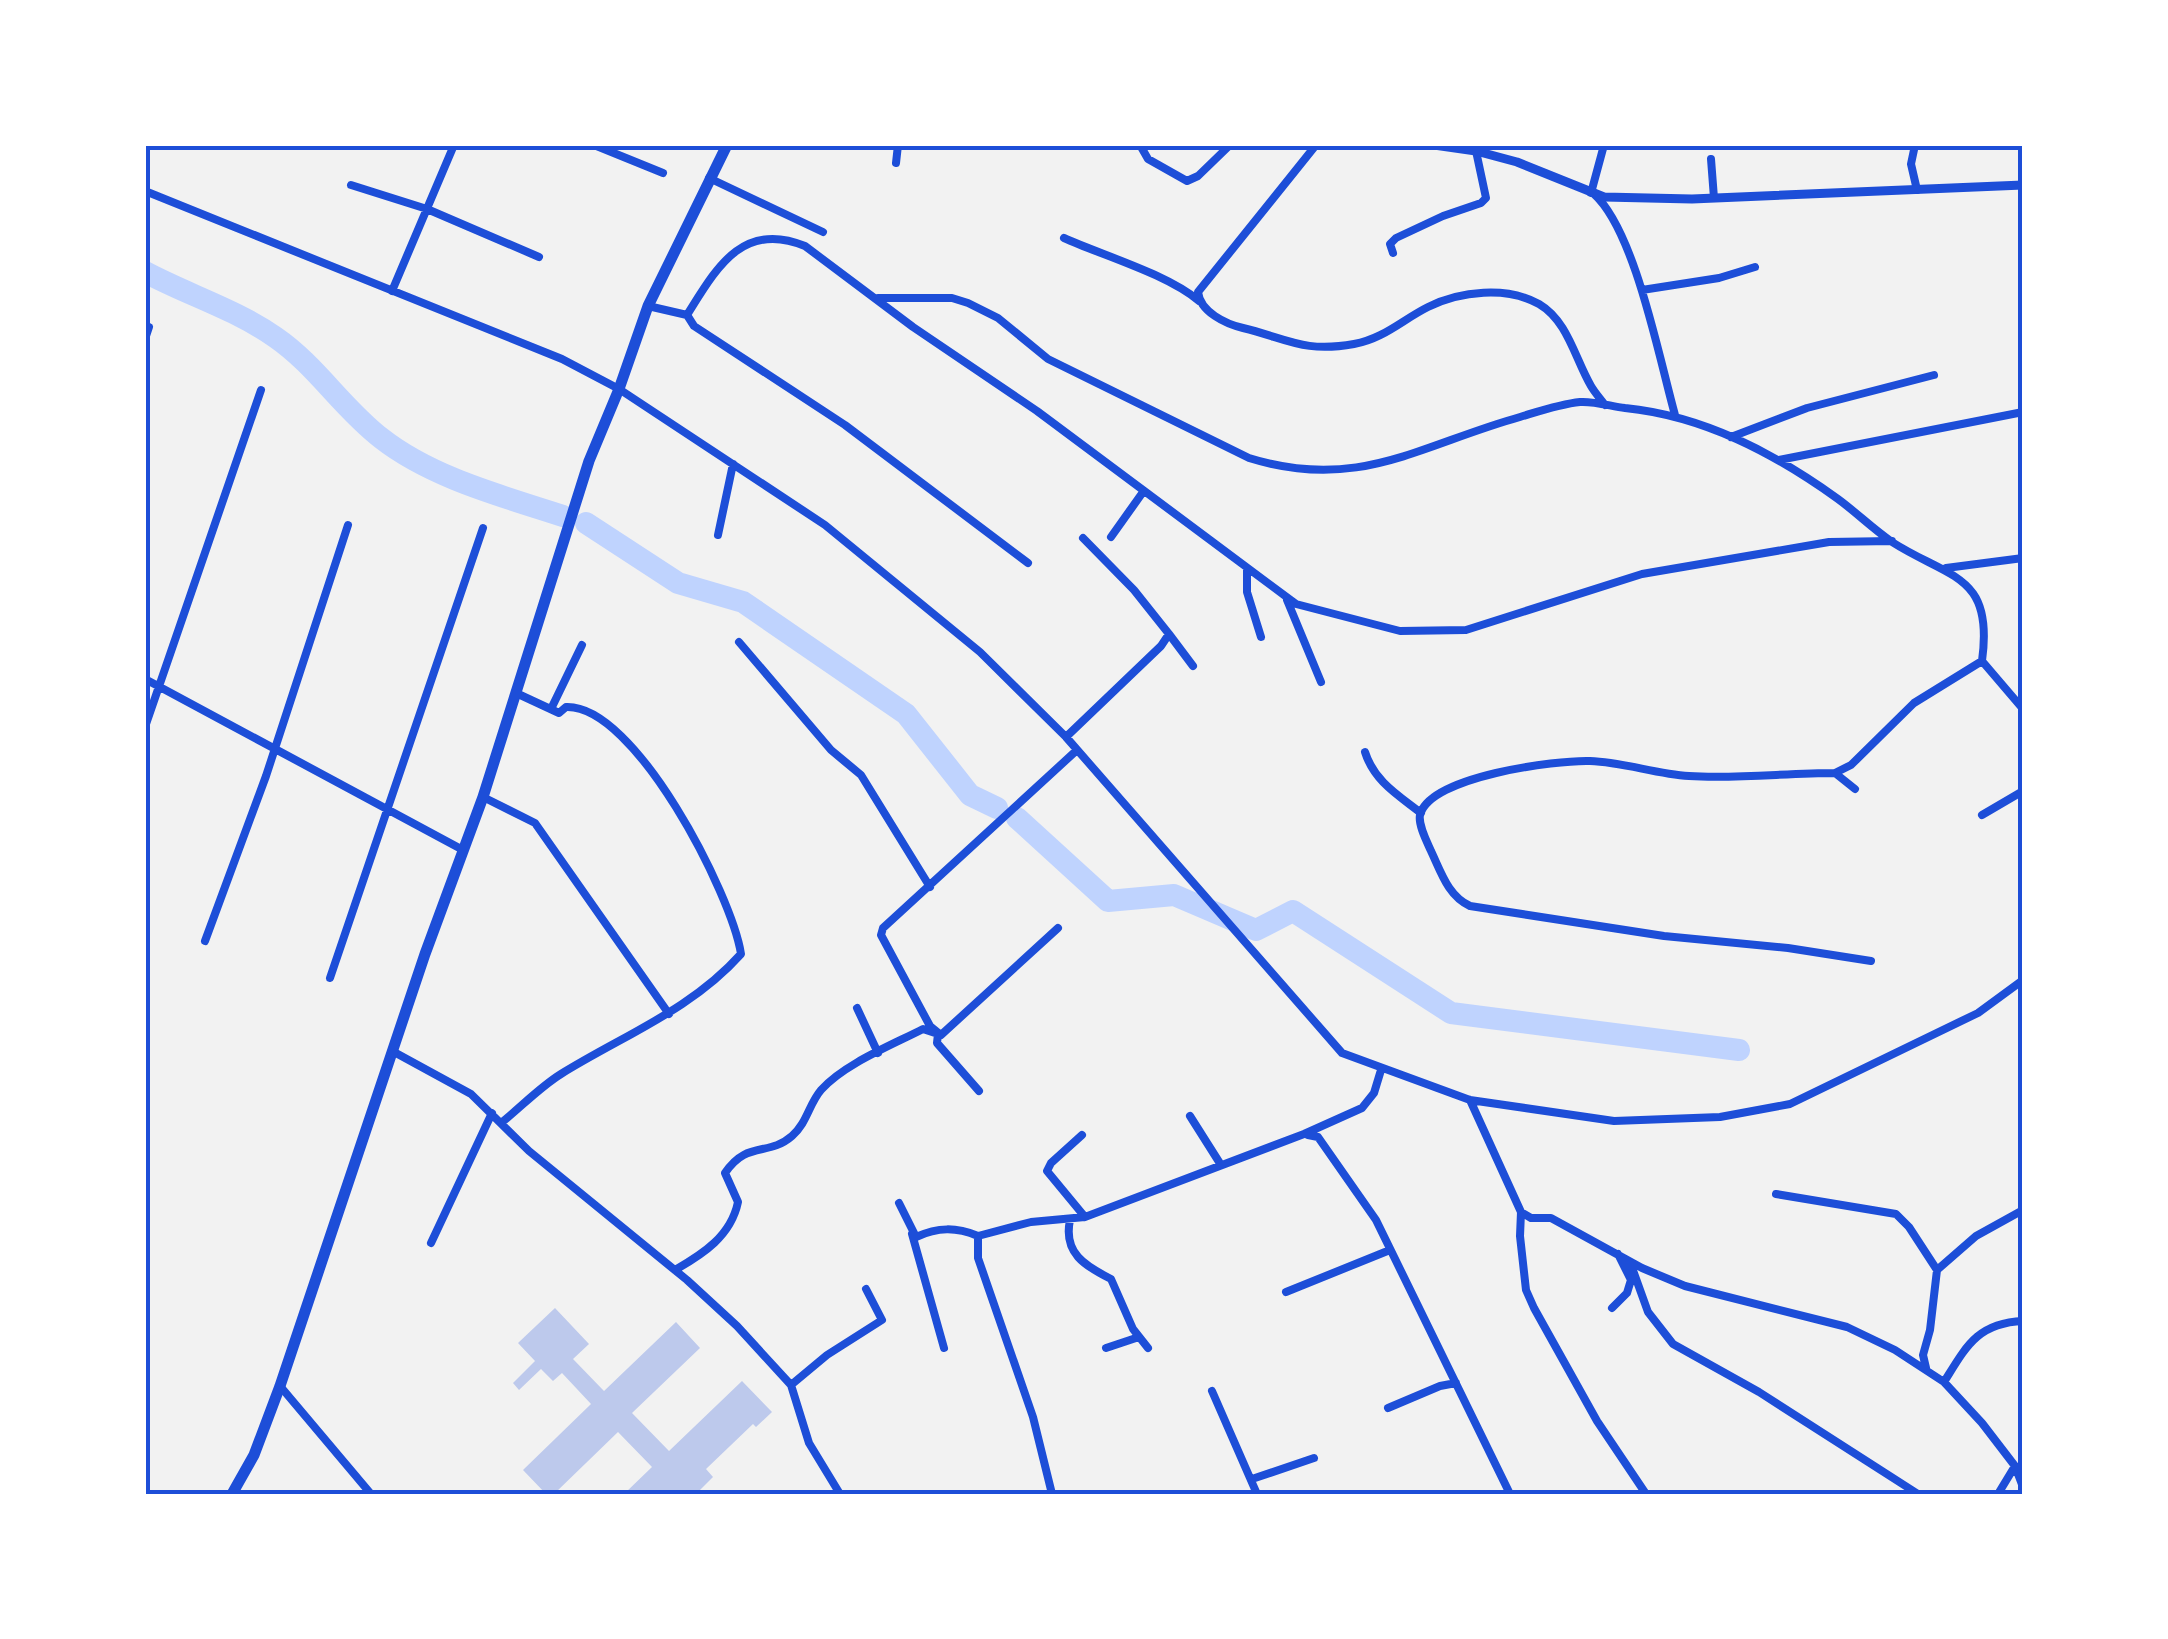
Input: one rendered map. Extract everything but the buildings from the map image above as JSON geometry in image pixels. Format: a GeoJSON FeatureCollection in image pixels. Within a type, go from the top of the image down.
{"type":"FeatureCollection","features":[{"type":"Feature","properties":{"kind":"main road"},"geometry":{"type":"LineString","coordinates":[[232,1494],[254,1455],[280,1386],[425,954],[483,797],[588,460],[619,389],[648,306],[727,145]]}},
{"type":"Feature","properties":{"kind":"street"},"geometry":{"type":"LineString","coordinates":[[392,291],[454,145]]}},
{"type":"Feature","properties":{"kind":"street"},"geometry":{"type":"LineString","coordinates":[[594,145],[663,173]]}},
{"type":"Feature","properties":{"kind":"street"},"geometry":{"type":"LineString","coordinates":[[896,163],[898,145]]}},
{"type":"Feature","properties":{"kind":"street"},"geometry":{"type":"LineString","coordinates":[[1140,145],[1148,159],[1186,181],[1198,176],[1230,145]]}},
{"type":"Feature","properties":{"kind":"street"},"geometry":{"type":"LineString","coordinates":[[1198,297],[1316,145]]}},
{"type":"Feature","properties":{"kind":"street"},"geometry":{"type":"LineString","coordinates":[[1434,145],[1476,151],[1538,169],[1592,193],[1663,200],[2023,185]]}},
{"type":"Feature","properties":{"kind":"street"},"geometry":{"type":"LineString","coordinates":[[1592,193],[1604,145]]}},
{"type":"Feature","properties":{"kind":"street"},"geometry":{"type":"LineString","coordinates":[[1915,145],[1911,164],[1917,190]]}},
{"type":"Feature","properties":{"kind":"street"},"geometry":{"type":"LineString","coordinates":[[1393,253],[1390,244],[1396,238],[1481,204],[1486,198],[1476,151]]}},
{"type":"Feature","properties":{"kind":"street"},"geometry":{"type":"LineString","coordinates":[[1711,158],[1714,198]]}},
{"type":"Feature","properties":{"kind":"street"},"geometry":{"type":"LineString","coordinates":[[710,178],[823,232]]}},
{"type":"Feature","properties":{"kind":"street"},"geometry":{"type":"LineString","coordinates":[[351,185],[427,209],[539,258]]}},
{"type":"Feature","properties":{"kind":"street"},"geometry":{"type":"LineString","coordinates":[[145,190],[562,359],[619,389],[825,525],[980,652],[1066,736],[1342,1053],[1381,1070],[1470,1100],[1614,1121],[1720,1117],[1790,1104],[1978,1014],[2023,980]]}},
{"type":"Feature","properties":{"kind":"street"},"geometry":{"type":"LineString","coordinates":[[1592,193],[1610,212],[1642,290],[1676,415]]}},
{"type":"Feature","properties":{"kind":"street"},"geometry":{"type":"LineString","coordinates":[[686,315],[727,256],[751,242],[769,238],[804,246],[1037,411],[1287,600],[1400,632],[1466,630],[1642,574],[1829,542],[1892,542]]}},
{"type":"Feature","properties":{"kind":"street"},"geometry":{"type":"LineString","coordinates":[[1064,238],[1198,297],[1232,326],[1316,349],[1372,340],[1428,307],[1450,299],[1472,293],[1514,295],[1549,311],[1604,404]]}},
{"type":"Feature","properties":{"kind":"street"},"geometry":{"type":"LineString","coordinates":[[1642,290],[1720,278],[1755,267]]}},
{"type":"Feature","properties":{"kind":"street"},"geometry":{"type":"LineString","coordinates":[[878,298],[952,298],[968,303],[998,318],[1048,359],[1249,458],[1284,469],[1324,471],[1365,466],[1582,402],[1676,415],[1717,428],[1779,460],[1837,498],[1892,542],[1960,578],[1978,599],[1983,626],[1982,661],[2023,709]]}},
{"type":"Feature","properties":{"kind":"street"},"geometry":{"type":"LineString","coordinates":[[648,306],[686,315],[694,326],[860,436],[1028,564]]}},
{"type":"Feature","properties":{"kind":"street"},"geometry":{"type":"LineString","coordinates":[[145,340],[150,327]]}},
{"type":"Feature","properties":{"kind":"street"},"geometry":{"type":"LineString","coordinates":[[1731,437],[1807,408],[1934,376]]}},
{"type":"Feature","properties":{"kind":"street"},"geometry":{"type":"LineString","coordinates":[[145,727],[262,390]]}},
{"type":"Feature","properties":{"kind":"street"},"geometry":{"type":"LineString","coordinates":[[1779,460],[2023,412]]}},
{"type":"Feature","properties":{"kind":"street"},"geometry":{"type":"LineString","coordinates":[[718,534],[733,464]]}},
{"type":"Feature","properties":{"kind":"street"},"geometry":{"type":"LineString","coordinates":[[1111,536],[1143,492]]}},
{"type":"Feature","properties":{"kind":"street"},"geometry":{"type":"LineString","coordinates":[[205,941],[274,750],[348,525]]}},
{"type":"Feature","properties":{"kind":"street"},"geometry":{"type":"LineString","coordinates":[[330,978],[483,528]]}},
{"type":"Feature","properties":{"kind":"street"},"geometry":{"type":"LineString","coordinates":[[1084,538],[1134,590],[1193,666]]}},
{"type":"Feature","properties":{"kind":"street"},"geometry":{"type":"LineString","coordinates":[[1946,568],[2023,558]]}},
{"type":"Feature","properties":{"kind":"street"},"geometry":{"type":"LineString","coordinates":[[1247,568],[1247,592],[1260,637]]}},
{"type":"Feature","properties":{"kind":"street"},"geometry":{"type":"LineString","coordinates":[[1287,600],[1321,682]]}},
{"type":"Feature","properties":{"kind":"street"},"geometry":{"type":"LineString","coordinates":[[1066,736],[1162,646],[1169,634]]}},
{"type":"Feature","properties":{"kind":"street"},"geometry":{"type":"LineString","coordinates":[[738,642],[832,750],[860,775],[930,888]]}},
{"type":"Feature","properties":{"kind":"street"},"geometry":{"type":"LineString","coordinates":[[551,709],[582,645]]}},
{"type":"Feature","properties":{"kind":"street"},"geometry":{"type":"LineString","coordinates":[[1421,812],[1436,797],[1464,782],[1563,762],[1613,762],[1690,776],[1835,773],[1851,765],[1914,704],[1982,661]]}},
{"type":"Feature","properties":{"kind":"street"},"geometry":{"type":"LineString","coordinates":[[145,680],[464,850]]}},
{"type":"Feature","properties":{"kind":"street"},"geometry":{"type":"LineString","coordinates":[[502,1123],[556,1077],[669,1014],[719,979],[741,954],[732,916],[685,820],[632,750],[618,734],[576,706],[559,713],[516,693]]}},
{"type":"Feature","properties":{"kind":"street"},"geometry":{"type":"LineString","coordinates":[[938,1034],[930,1026],[882,935],[884,928],[1077,750]]}},
{"type":"Feature","properties":{"kind":"street"},"geometry":{"type":"LineString","coordinates":[[1364,752],[1378,778],[1421,812],[1428,844],[1445,880],[1458,901],[1470,906],[1664,936],[1871,960]]}},
{"type":"Feature","properties":{"kind":"street"},"geometry":{"type":"LineString","coordinates":[[1835,773],[1855,789]]}},
{"type":"Feature","properties":{"kind":"street"},"geometry":{"type":"LineString","coordinates":[[1982,815],[2023,791]]}},
{"type":"Feature","properties":{"kind":"street"},"geometry":{"type":"LineString","coordinates":[[483,797],[536,822],[669,1014]]}},
{"type":"Feature","properties":{"kind":"street"},"geometry":{"type":"LineString","coordinates":[[675,1270],[711,1246],[731,1224],[738,1202],[725,1173],[734,1160],[792,1136],[806,1118],[811,1103],[836,1076],[923,1029],[941,1035],[1058,928]]}},
{"type":"Feature","properties":{"kind":"street"},"geometry":{"type":"LineString","coordinates":[[857,1008],[878,1053]]}},
{"type":"Feature","properties":{"kind":"street"},"geometry":{"type":"LineString","coordinates":[[938,1034],[937,1043],[979,1092]]}},
{"type":"Feature","properties":{"kind":"street"},"geometry":{"type":"LineString","coordinates":[[394,1052],[471,1094],[529,1152],[675,1270],[737,1326],[790,1386],[809,1443],[840,1494]]}},
{"type":"Feature","properties":{"kind":"street"},"geometry":{"type":"LineString","coordinates":[[914,1240],[927,1232],[958,1229],[978,1236],[1031,1222],[1085,1218],[1362,1108],[1374,1093],[1381,1070]]}},
{"type":"Feature","properties":{"kind":"street"},"geometry":{"type":"LineString","coordinates":[[1470,1100],[1521,1212],[1526,1290],[1534,1308],[1597,1421],[1646,1494]]}},
{"type":"Feature","properties":{"kind":"street"},"geometry":{"type":"LineString","coordinates":[[432,1243],[492,1113]]}},
{"type":"Feature","properties":{"kind":"street"},"geometry":{"type":"LineString","coordinates":[[1190,1116],[1222,1165]]}},
{"type":"Feature","properties":{"kind":"street"},"geometry":{"type":"LineString","coordinates":[[1304,1134],[1318,1137],[1376,1220],[1510,1494]]}},
{"type":"Feature","properties":{"kind":"street"},"geometry":{"type":"LineString","coordinates":[[1082,1135],[1047,1171],[1085,1218]]}},
{"type":"Feature","properties":{"kind":"street"},"geometry":{"type":"LineString","coordinates":[[1776,1194],[1896,1214],[1909,1227],[1937,1270],[1923,1354],[1926,1368]]}},
{"type":"Feature","properties":{"kind":"street"},"geometry":{"type":"LineString","coordinates":[[899,1203],[924,1270],[944,1348]]}},
{"type":"Feature","properties":{"kind":"street"},"geometry":{"type":"LineString","coordinates":[[1937,1270],[1976,1236],[2023,1210]]}},
{"type":"Feature","properties":{"kind":"street"},"geometry":{"type":"LineString","coordinates":[[1521,1212],[1531,1218],[1550,1218],[1630,1262],[1685,1286],[1847,1327],[1926,1368],[1982,1423],[2015,1466],[2023,1487]]}},
{"type":"Feature","properties":{"kind":"street"},"geometry":{"type":"LineString","coordinates":[[1070,1220],[1072,1252],[1092,1271],[1111,1279],[1138,1337],[1148,1348]]}},
{"type":"Feature","properties":{"kind":"street"},"geometry":{"type":"LineString","coordinates":[[978,1236],[978,1258],[1033,1417],[1052,1494]]}},
{"type":"Feature","properties":{"kind":"street"},"geometry":{"type":"LineString","coordinates":[[1286,1292],[1390,1250]]}},
{"type":"Feature","properties":{"kind":"street"},"geometry":{"type":"LineString","coordinates":[[1612,1308],[1628,1293],[1632,1280],[1618,1254]]}},
{"type":"Feature","properties":{"kind":"street"},"geometry":{"type":"LineString","coordinates":[[1630,1262],[1648,1312],[1673,1344],[1759,1392],[1918,1494]]}},
{"type":"Feature","properties":{"kind":"street"},"geometry":{"type":"LineString","coordinates":[[790,1386],[828,1354],[882,1320],[866,1289]]}},
{"type":"Feature","properties":{"kind":"street"},"geometry":{"type":"LineString","coordinates":[[1944,1382],[1974,1337],[1990,1328],[2023,1321]]}},
{"type":"Feature","properties":{"kind":"street"},"geometry":{"type":"LineString","coordinates":[[1106,1348],[1138,1337]]}},
{"type":"Feature","properties":{"kind":"street"},"geometry":{"type":"LineString","coordinates":[[1388,1408],[1456,1383]]}},
{"type":"Feature","properties":{"kind":"street"},"geometry":{"type":"LineString","coordinates":[[280,1386],[371,1494]]}},
{"type":"Feature","properties":{"kind":"street"},"geometry":{"type":"LineString","coordinates":[[1212,1391],[1257,1494]]}},
{"type":"Feature","properties":{"kind":"street"},"geometry":{"type":"LineString","coordinates":[[1252,1479],[1314,1458]]}},
{"type":"Feature","properties":{"kind":"street"},"geometry":{"type":"LineString","coordinates":[[1998,1494],[2015,1466]]}},
{"type":"Feature","properties":{"kind":"waterway"},"geometry":{"type":"LineString","coordinates":[[145,272],[244,318],[275,337],[367,426],[401,452],[468,484],[563,516]]}},
{"type":"Feature","properties":{"kind":"waterway"},"geometry":{"type":"LineString","coordinates":[[586,523],[678,583],[743,602],[906,714],[970,795],[997,808]]}},
{"type":"Feature","properties":{"kind":"waterway"},"geometry":{"type":"LineString","coordinates":[[1017,818],[1108,901],[1174,895],[1256,930],[1293,911],[1451,1013],[1739,1050]]}}]}
